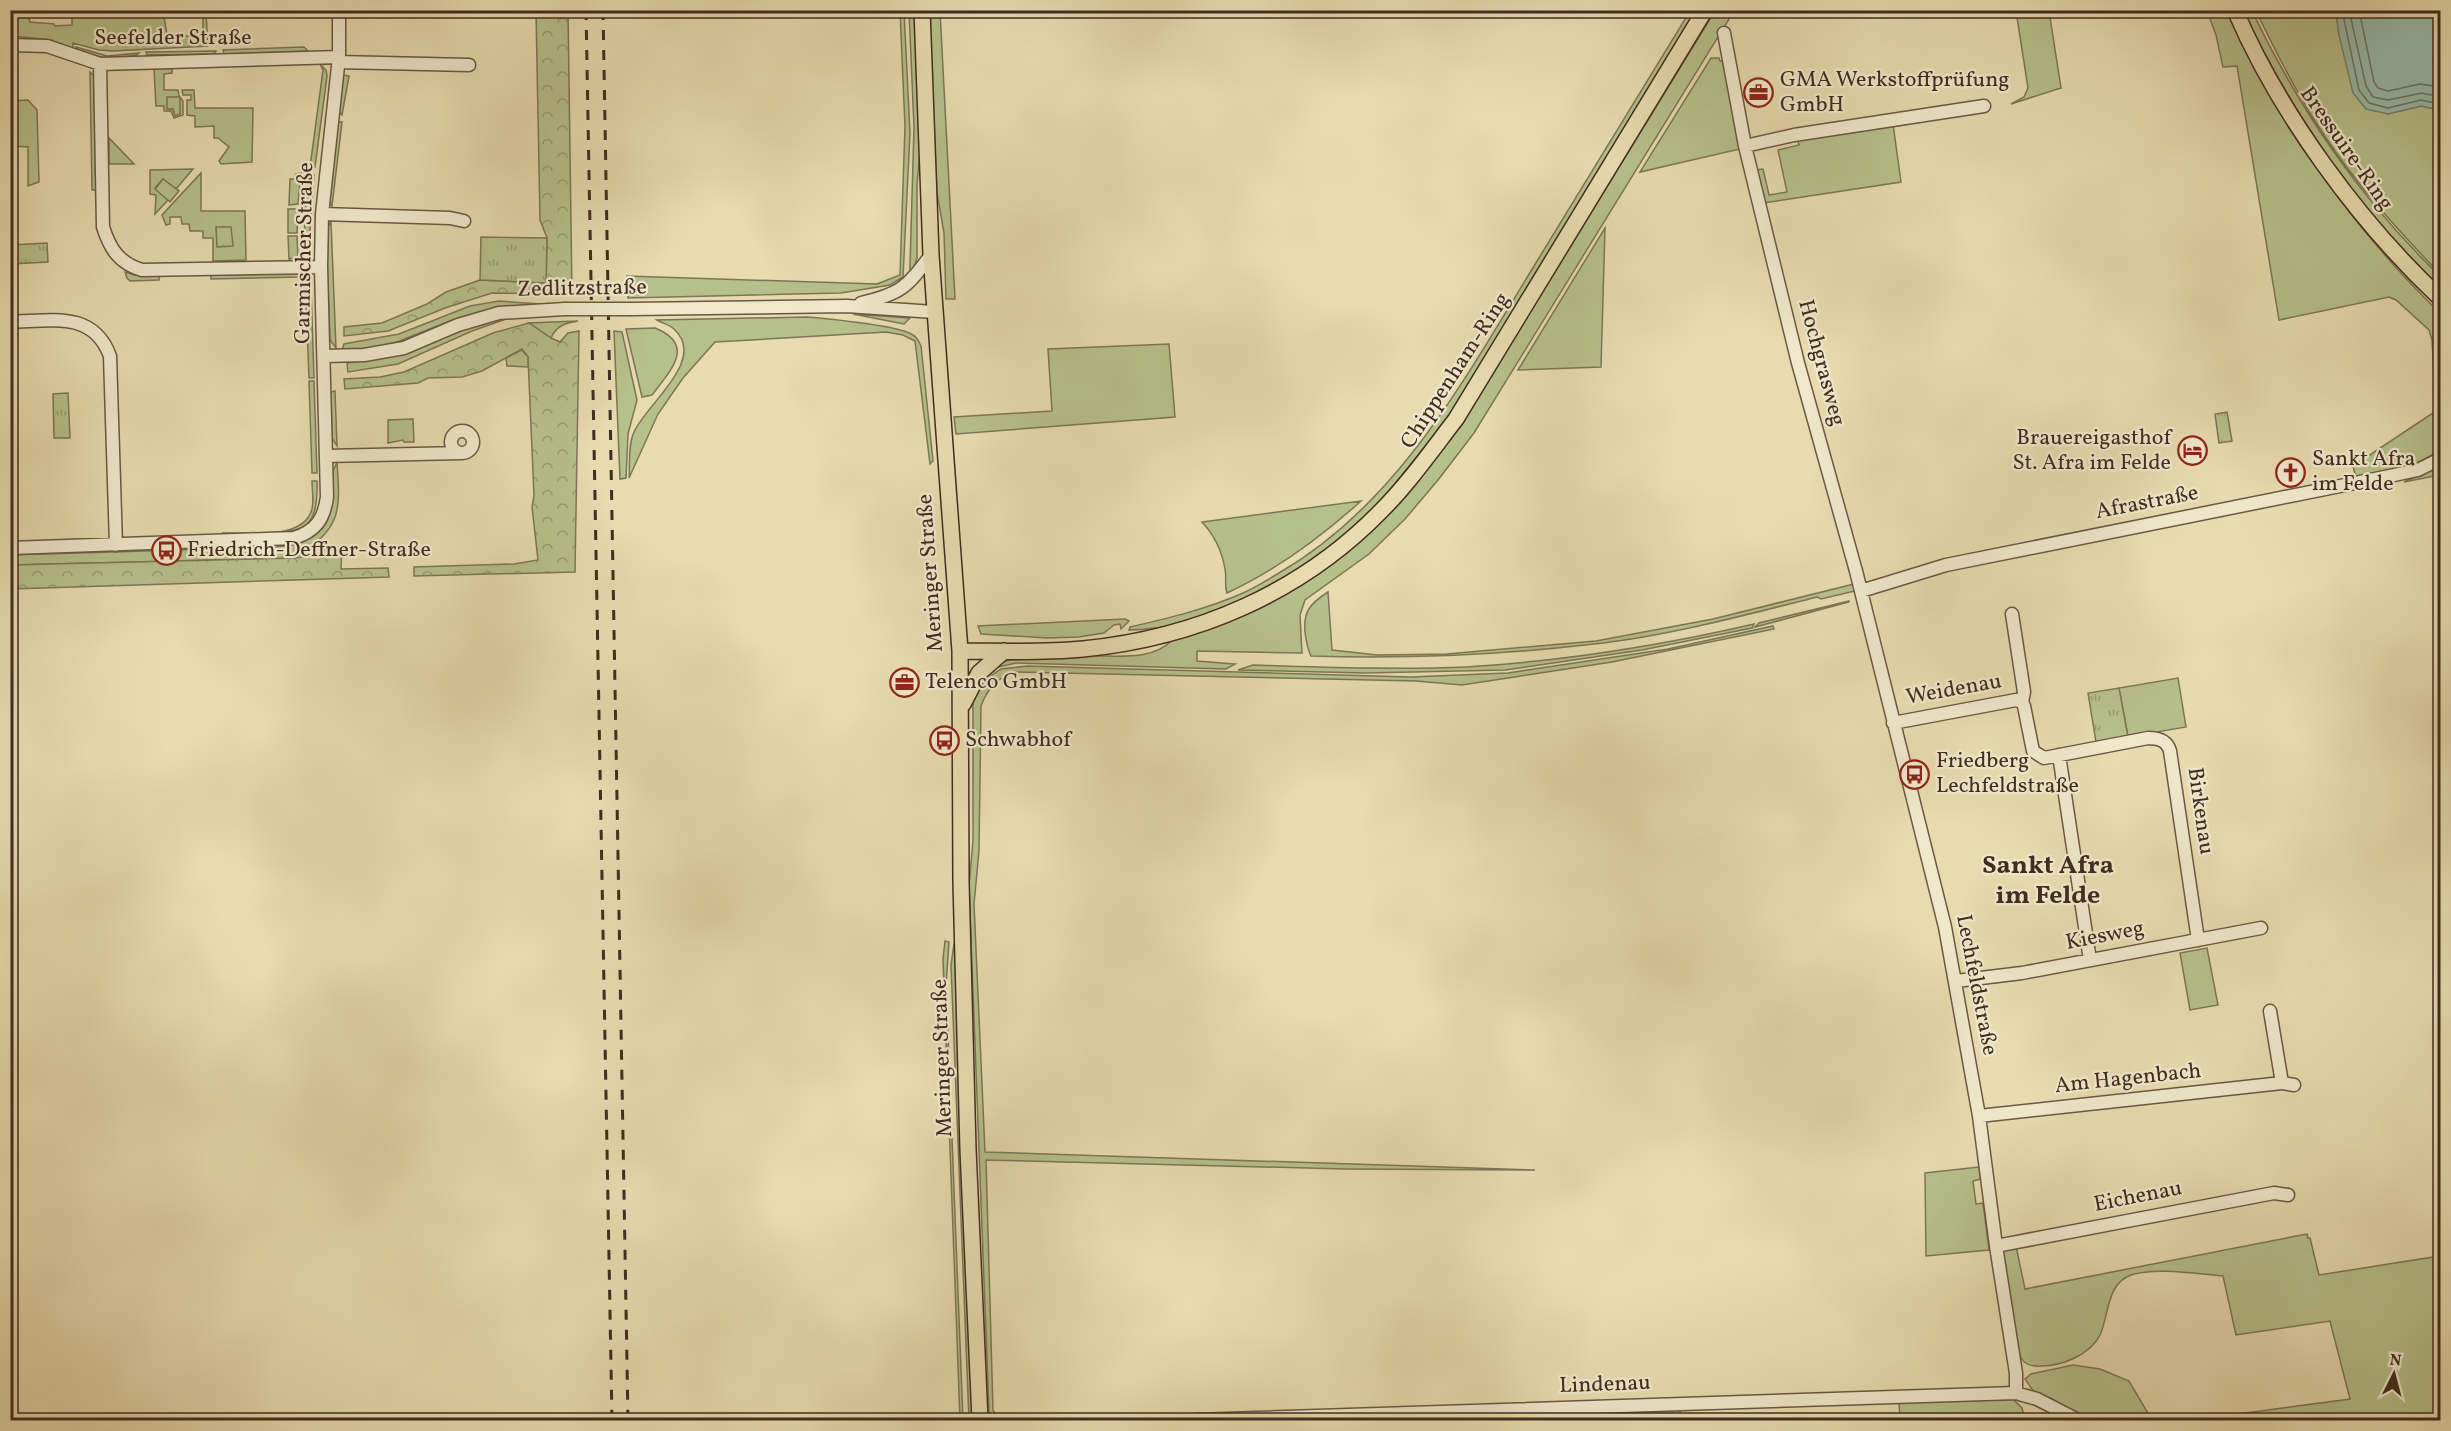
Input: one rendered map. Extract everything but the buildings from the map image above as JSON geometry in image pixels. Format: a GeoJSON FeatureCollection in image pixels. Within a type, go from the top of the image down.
{"type":"FeatureCollection","features":[{"type":"Feature","properties":{"kind":"main road","name":"Meringer Straße"},"geometry":{"type":"LineString","coordinates":[[921,10],[934,312],[960,651],[962,917],[968,1149],[980,1420]]}},
{"type":"Feature","properties":{"kind":"main road","name":"Chippenham-Ring"},"geometry":{"type":"LineString","coordinates":[[960,651],[1080,649],[1169,634],[1219,619],[1270,596],[1308,573],[1336,551],[1381,511],[1418,469],[1456,419],[1705,10]]}},
{"type":"Feature","properties":{"kind":"main road","name":"Bressuire-Ring"},"geometry":{"type":"LineString","coordinates":[[2235,10],[2244,31],[2291,114],[2327,167],[2384,240],[2440,297]]}},
{"type":"Feature","properties":{"kind":"main road"},"geometry":{"type":"LineString","coordinates":[[960,709],[979,673],[1004,651]]}},
{"type":"Feature","properties":{"kind":"street","name":"Garmischer Straße"},"geometry":{"type":"LineString","coordinates":[[10,548],[294,538],[307,534],[318,525],[325,512],[327,497],[321,267],[322,214],[338,60],[339,10]]}},
{"type":"Feature","properties":{"kind":"street","name":"Hochgrasweg"},"geometry":{"type":"LineString","coordinates":[[1724,33],[1745,146],[1798,363],[1862,591]]}},
{"type":"Feature","properties":{"kind":"street","name":"Seefelder Straße"},"geometry":{"type":"LineString","coordinates":[[10,45],[47,46],[100,64],[338,60],[469,64]]}},
{"type":"Feature","properties":{"kind":"street"},"geometry":{"type":"LineString","coordinates":[[100,64],[103,227],[108,243],[120,259],[131,267],[142,270],[321,267]]}},
{"type":"Feature","properties":{"kind":"street"},"geometry":{"type":"LineString","coordinates":[[1745,146],[1794,135],[1984,106]]}},
{"type":"Feature","properties":{"kind":"street"},"geometry":{"type":"LineString","coordinates":[[322,214],[450,218],[464,221]]}},
{"type":"Feature","properties":{"kind":"street","name":"Zedlitzstraße"},"geometry":{"type":"LineString","coordinates":[[847,306],[885,297],[904,288],[931,255]]}},
{"type":"Feature","properties":{"kind":"street","name":"Zedlitzstraße"},"geometry":{"type":"LineString","coordinates":[[325,356],[364,355],[404,348],[458,325],[499,313],[566,309],[847,306],[934,312]]}},
{"type":"Feature","properties":{"kind":"street"},"geometry":{"type":"LineString","coordinates":[[10,322],[74,322],[94,330],[105,343],[110,356],[116,544]]}},
{"type":"Feature","properties":{"kind":"street"},"geometry":{"type":"LineString","coordinates":[[326,456],[461,453]]}},
{"type":"Feature","properties":{"kind":"street","name":"Afrastraße"},"geometry":{"type":"LineString","coordinates":[[1862,591],[1946,565],[2418,470],[2440,459]]}},
{"type":"Feature","properties":{"kind":"street","name":"Lechfeldstraße"},"geometry":{"type":"LineString","coordinates":[[1862,591],[1940,906],[1956,981],[1979,1116],[2016,1373],[2016,1393]]}},
{"type":"Feature","properties":{"kind":"street","name":"Weidenau"},"geometry":{"type":"LineString","coordinates":[[2012,614],[2024,692],[2022,702],[2033,751],[2044,758],[2113,744]]}},
{"type":"Feature","properties":{"kind":"street","name":"Weidenau"},"geometry":{"type":"LineString","coordinates":[[1893,723],[2008,701],[2022,702]]}},
{"type":"Feature","properties":{"kind":"street","name":"Birkenau"},"geometry":{"type":"LineString","coordinates":[[2113,744],[2158,738],[2169,746],[2198,940]]}},
{"type":"Feature","properties":{"kind":"street"},"geometry":{"type":"LineString","coordinates":[[2059,755],[2090,960]]}},
{"type":"Feature","properties":{"kind":"street","name":"Kiesweg"},"geometry":{"type":"LineString","coordinates":[[1956,981],[2022,973],[2261,928]]}},
{"type":"Feature","properties":{"kind":"street","name":"Am Hagenbach"},"geometry":{"type":"LineString","coordinates":[[1979,1116],[2288,1084],[2270,1011]]}},
{"type":"Feature","properties":{"kind":"street","name":"Eichenau"},"geometry":{"type":"LineString","coordinates":[[1996,1246],[2274,1193],[2288,1195]]}},
{"type":"Feature","properties":{"kind":"street","name":"Lindenau"},"geometry":{"type":"LineString","coordinates":[[1196,1420],[2016,1393],[2060,1409],[2078,1420]]}},
{"type":"Feature","properties":{"kind":"green space"},"geometry":{"type":"Polygon","coordinates":[[[163,10],[167,35],[203,37],[203,14],[206,14],[208,46],[113,51],[73,43],[73,50],[52,40],[11,36],[11,11],[27,11],[30,22],[54,24],[55,26],[72,25],[72,15],[78,15],[78,11],[163,10]]]}},
{"type":"Feature","properties":{"kind":"green space"},"geometry":{"type":"Polygon","coordinates":[[[536,11],[568,11],[572,294],[492,293],[445,308],[388,331],[344,336],[344,327],[382,323],[427,304],[446,292],[480,280],[546,283],[547,238],[540,220],[536,11]]]}},
{"type":"Feature","properties":{"kind":"green space"},"geometry":{"type":"Polygon","coordinates":[[[900,11],[904,11],[910,133],[903,277],[890,285],[841,293],[628,298],[627,276],[877,284],[900,275],[905,126],[900,11]]]}},
{"type":"Feature","properties":{"kind":"green space"},"geometry":{"type":"Polygon","coordinates":[[[909,11],[915,11],[921,141],[917,184],[917,258],[913,272],[910,271],[910,266],[914,127],[909,11]]]}},
{"type":"Feature","properties":{"kind":"green space"},"geometry":{"type":"Polygon","coordinates":[[[929,11],[940,11],[955,299],[946,299],[944,233],[937,193],[929,11]]]}},
{"type":"Feature","properties":{"kind":"green space"},"geometry":{"type":"Polygon","coordinates":[[[1690,11],[1698,11],[1456,406],[1394,488],[1347,534],[1320,555],[1259,592],[1226,608],[1193,620],[1160,627],[1129,630],[1130,627],[1216,604],[1261,584],[1321,545],[1359,512],[1394,476],[1454,395],[1690,11]]]}},
{"type":"Feature","properties":{"kind":"green space"},"geometry":{"type":"Polygon","coordinates":[[[1715,11],[1734,11],[1474,433],[1405,519],[1369,554],[1305,600],[1300,615],[1302,653],[1197,651],[1197,661],[1235,664],[1226,669],[1016,663],[994,668],[1002,662],[1017,659],[1132,656],[1154,652],[1172,640],[1269,602],[1323,569],[1471,408],[1715,11]]]}},
{"type":"Feature","properties":{"kind":"green space"},"geometry":{"type":"Polygon","coordinates":[[[2016,11],[2049,11],[2061,88],[2011,104],[2024,97],[2028,88],[2016,11]]]}},
{"type":"Feature","properties":{"kind":"green space"},"geometry":{"type":"Polygon","coordinates":[[[2207,11],[2229,11],[2261,81],[2314,163],[2382,252],[2440,313],[2440,451],[2415,464],[2356,478],[2353,466],[2436,411],[2432,340],[2429,330],[2396,300],[2389,297],[2279,320],[2237,66],[2223,67],[2216,35],[2207,11]]]}},
{"type":"Feature","properties":{"kind":"green space"},"geometry":{"type":"Polygon","coordinates":[[[2243,11],[2252,11],[2291,84],[2334,152],[2383,216],[2440,276],[2440,287],[2381,226],[2329,158],[2283,86],[2243,11]]]}},
{"type":"Feature","properties":{"kind":"green space"},"geometry":{"type":"Polygon","coordinates":[[[2256,11],[2336,11],[2339,35],[2388,114],[2421,106],[2440,110],[2440,274],[2380,209],[2339,156],[2298,92],[2256,11]]]}},
{"type":"Feature","properties":{"kind":"green space"},"geometry":{"type":"Polygon","coordinates":[[[76,47],[107,56],[139,53],[107,59],[78,50],[76,47]]]}},
{"type":"Feature","properties":{"kind":"green space"},"geometry":{"type":"Polygon","coordinates":[[[304,47],[308,51],[224,54],[223,50],[304,47]]]}},
{"type":"Feature","properties":{"kind":"green space"},"geometry":{"type":"Polygon","coordinates":[[[216,51],[214,54],[147,55],[146,52],[216,51]]]}},
{"type":"Feature","properties":{"kind":"green space"},"geometry":{"type":"Polygon","coordinates":[[[1711,58],[1726,61],[1740,149],[1640,172],[1711,58]]]}},
{"type":"Feature","properties":{"kind":"green space"},"geometry":{"type":"Polygon","coordinates":[[[320,64],[326,70],[327,76],[315,167],[310,167],[323,70],[320,64]]]}},
{"type":"Feature","properties":{"kind":"green space"},"geometry":{"type":"Polygon","coordinates":[[[172,68],[172,73],[164,74],[164,90],[178,90],[183,101],[183,115],[174,118],[171,111],[164,111],[164,106],[156,106],[154,69],[172,68]]]}},
{"type":"Feature","properties":{"kind":"green space"},"geometry":{"type":"Polygon","coordinates":[[[90,72],[94,76],[96,190],[92,190],[90,72]]]}},
{"type":"Feature","properties":{"kind":"green space"},"geometry":{"type":"Polygon","coordinates":[[[343,75],[349,76],[342,115],[338,111],[343,75]]]}},
{"type":"Feature","properties":{"kind":"green space"},"geometry":{"type":"Polygon","coordinates":[[[182,90],[194,90],[195,108],[253,108],[252,162],[221,164],[219,161],[229,147],[218,138],[214,138],[214,126],[195,127],[195,116],[187,115],[187,100],[191,100],[191,95],[183,95],[182,90]]]}},
{"type":"Feature","properties":{"kind":"green space"},"geometry":{"type":"Polygon","coordinates":[[[167,97],[180,97],[180,114],[175,116],[173,109],[167,109],[167,97]]]}},
{"type":"Feature","properties":{"kind":"green space"},"geometry":{"type":"Polygon","coordinates":[[[28,100],[37,110],[39,182],[28,186],[28,147],[14,146],[14,135],[10,134],[11,101],[28,100]]]}},
{"type":"Feature","properties":{"kind":"green space"},"geometry":{"type":"Polygon","coordinates":[[[342,122],[332,206],[327,200],[336,123],[342,122]]]}},
{"type":"Feature","properties":{"kind":"green space"},"geometry":{"type":"Polygon","coordinates":[[[1893,124],[1901,182],[1764,203],[1756,170],[1763,169],[1769,195],[1787,192],[1778,150],[1799,145],[1797,137],[1893,124]]]}},
{"type":"Feature","properties":{"kind":"green space"},"geometry":{"type":"Polygon","coordinates":[[[109,138],[134,164],[109,164],[109,138]]]}},
{"type":"Feature","properties":{"kind":"green space"},"geometry":{"type":"Polygon","coordinates":[[[193,169],[176,189],[163,179],[155,188],[168,200],[155,214],[156,195],[150,194],[150,170],[193,169]]]}},
{"type":"Feature","properties":{"kind":"green space"},"geometry":{"type":"Polygon","coordinates":[[[201,173],[201,211],[245,211],[246,260],[213,261],[213,238],[203,238],[203,231],[190,231],[189,224],[182,224],[181,217],[170,217],[170,224],[166,225],[162,215],[201,173]]]}},
{"type":"Feature","properties":{"kind":"green space"},"geometry":{"type":"Polygon","coordinates":[[[301,173],[298,204],[289,205],[290,179],[294,179],[296,174],[301,173]]]}},
{"type":"Feature","properties":{"kind":"green space"},"geometry":{"type":"Polygon","coordinates":[[[309,174],[314,175],[310,233],[304,258],[305,207],[309,174]]]}},
{"type":"Feature","properties":{"kind":"green space"},"geometry":{"type":"Polygon","coordinates":[[[163,179],[179,191],[170,202],[155,189],[163,179]]]}},
{"type":"Feature","properties":{"kind":"green space"},"geometry":{"type":"Polygon","coordinates":[[[288,209],[298,209],[297,233],[288,233],[288,209]]]}},
{"type":"Feature","properties":{"kind":"green space"},"geometry":{"type":"Polygon","coordinates":[[[331,222],[336,348],[330,340],[326,229],[331,222]]]}},
{"type":"Feature","properties":{"kind":"green space"},"geometry":{"type":"Polygon","coordinates":[[[216,227],[231,227],[233,246],[217,247],[216,227]]]}},
{"type":"Feature","properties":{"kind":"green space"},"geometry":{"type":"Polygon","coordinates":[[[1605,228],[1601,367],[1518,370],[1605,228]]]}},
{"type":"Feature","properties":{"kind":"green space"},"geometry":{"type":"Polygon","coordinates":[[[288,236],[297,236],[298,257],[289,259],[288,236]]]}},
{"type":"Feature","properties":{"kind":"green space"},"geometry":{"type":"Polygon","coordinates":[[[481,237],[547,238],[546,283],[480,280],[481,237]]]}},
{"type":"Feature","properties":{"kind":"green space"},"geometry":{"type":"Polygon","coordinates":[[[47,243],[48,262],[11,264],[11,245],[47,243]]]}},
{"type":"Feature","properties":{"kind":"green space"},"geometry":{"type":"Polygon","coordinates":[[[125,272],[134,275],[159,276],[159,280],[130,281],[125,272]]]}},
{"type":"Feature","properties":{"kind":"green space"},"geometry":{"type":"Polygon","coordinates":[[[298,272],[299,277],[211,279],[211,274],[298,272]]]}},
{"type":"Feature","properties":{"kind":"green space"},"geometry":{"type":"Polygon","coordinates":[[[305,275],[311,287],[314,378],[309,378],[305,275]]]}},
{"type":"Feature","properties":{"kind":"green space"},"geometry":{"type":"Polygon","coordinates":[[[499,301],[540,304],[490,309],[455,319],[397,342],[342,351],[344,344],[399,334],[470,306],[499,301]]]}},
{"type":"Feature","properties":{"kind":"green space"},"geometry":{"type":"Polygon","coordinates":[[[853,314],[910,318],[904,324],[853,314]]]}},
{"type":"Feature","properties":{"kind":"green space"},"geometry":{"type":"Polygon","coordinates":[[[512,317],[472,331],[398,364],[348,372],[347,363],[389,355],[470,328],[512,317]]]}},
{"type":"Feature","properties":{"kind":"green space"},"geometry":{"type":"Polygon","coordinates":[[[807,317],[893,328],[905,331],[917,338],[921,346],[933,461],[930,464],[915,341],[903,335],[886,332],[715,342],[683,378],[658,414],[629,478],[630,449],[634,432],[671,382],[684,354],[683,341],[674,329],[657,320],[807,317]]]}},
{"type":"Feature","properties":{"kind":"green space"},"geometry":{"type":"Polygon","coordinates":[[[578,321],[562,326],[551,338],[529,323],[578,321]]]}},
{"type":"Feature","properties":{"kind":"green space"},"geometry":{"type":"Polygon","coordinates":[[[529,323],[560,342],[568,333],[579,331],[575,572],[414,576],[414,567],[514,564],[538,560],[532,507],[534,496],[528,357],[522,349],[482,371],[462,377],[428,378],[418,383],[345,389],[344,379],[380,377],[404,372],[493,333],[529,323]]]}},
{"type":"Feature","properties":{"kind":"green space"},"geometry":{"type":"Polygon","coordinates":[[[655,328],[675,342],[676,359],[652,395],[642,397],[626,329],[655,328]]]}},
{"type":"Feature","properties":{"kind":"green space"},"geometry":{"type":"Polygon","coordinates":[[[614,331],[622,332],[637,400],[628,434],[626,478],[620,479],[614,331]]]}},
{"type":"Feature","properties":{"kind":"green space"},"geometry":{"type":"Polygon","coordinates":[[[1169,344],[1175,417],[956,434],[954,417],[1052,411],[1048,349],[1169,344]]]}},
{"type":"Feature","properties":{"kind":"green space"},"geometry":{"type":"Polygon","coordinates":[[[522,350],[528,357],[528,367],[507,366],[506,358],[522,350]]]}},
{"type":"Feature","properties":{"kind":"green space"},"geometry":{"type":"Polygon","coordinates":[[[309,381],[314,381],[317,473],[312,473],[309,381]]]}},
{"type":"Feature","properties":{"kind":"green space"},"geometry":{"type":"Polygon","coordinates":[[[335,391],[337,446],[332,438],[331,392],[335,391]]]}},
{"type":"Feature","properties":{"kind":"green space"},"geometry":{"type":"Polygon","coordinates":[[[68,393],[70,438],[54,438],[53,394],[68,393]]]}},
{"type":"Feature","properties":{"kind":"green space"},"geometry":{"type":"Polygon","coordinates":[[[2227,412],[2232,441],[2219,443],[2215,414],[2227,412]]]}},
{"type":"Feature","properties":{"kind":"green space"},"geometry":{"type":"Polygon","coordinates":[[[413,419],[414,442],[403,440],[388,443],[388,420],[413,419]]]}},
{"type":"Feature","properties":{"kind":"green space"},"geometry":{"type":"Polygon","coordinates":[[[337,463],[338,496],[334,519],[321,538],[295,558],[11,565],[10,555],[277,547],[300,542],[309,539],[324,527],[331,508],[332,474],[337,463]]]}},
{"type":"Feature","properties":{"kind":"green space"},"geometry":{"type":"Polygon","coordinates":[[[2440,466],[2440,475],[2404,482],[2440,466]]]}},
{"type":"Feature","properties":{"kind":"green space"},"geometry":{"type":"Polygon","coordinates":[[[312,481],[317,481],[315,510],[311,519],[298,529],[274,533],[298,526],[307,519],[313,506],[312,481]]]}},
{"type":"Feature","properties":{"kind":"green space"},"geometry":{"type":"Polygon","coordinates":[[[1361,501],[1298,552],[1227,593],[1226,575],[1220,550],[1202,522],[1361,501]]]}},
{"type":"Feature","properties":{"kind":"green space"},"geometry":{"type":"Polygon","coordinates":[[[222,533],[233,533],[256,533],[236,535],[222,533]]]}},
{"type":"Feature","properties":{"kind":"green space"},"geometry":{"type":"Polygon","coordinates":[[[328,547],[342,547],[341,569],[388,568],[389,577],[11,589],[11,565],[295,558],[315,555],[328,547]]]}},
{"type":"Feature","properties":{"kind":"green space"},"geometry":{"type":"Polygon","coordinates":[[[1854,584],[1855,591],[1821,599],[1817,597],[1734,618],[1622,640],[1559,648],[1453,655],[1311,656],[1305,632],[1305,618],[1309,608],[1328,592],[1332,650],[1377,655],[1447,654],[1596,641],[1713,619],[1854,584]]]}},
{"type":"Feature","properties":{"kind":"green space"},"geometry":{"type":"Polygon","coordinates":[[[1849,602],[1755,627],[1759,623],[1849,602]]]}},
{"type":"Feature","properties":{"kind":"green space"},"geometry":{"type":"Polygon","coordinates":[[[1125,619],[1129,621],[1121,629],[1120,624],[1114,625],[1104,633],[1079,637],[1047,638],[981,634],[978,626],[1125,619]]]}},
{"type":"Feature","properties":{"kind":"green space"},"geometry":{"type":"Polygon","coordinates":[[[1754,624],[1752,628],[1642,650],[1505,670],[1365,673],[1238,670],[1253,665],[1413,668],[1466,667],[1539,661],[1611,652],[1754,624]]]}},
{"type":"Feature","properties":{"kind":"green space"},"geometry":{"type":"Polygon","coordinates":[[[1773,626],[1774,629],[1612,662],[1462,685],[1416,681],[1015,672],[994,684],[986,694],[981,706],[979,851],[974,904],[985,1152],[1535,1170],[1345,1169],[986,1160],[993,1410],[996,1415],[1002,1417],[1082,1415],[1082,1418],[1036,1421],[994,1420],[989,1412],[969,886],[973,841],[973,696],[982,676],[986,679],[1001,669],[1027,666],[1411,677],[1508,673],[1668,649],[1773,626]]]}},
{"type":"Feature","properties":{"kind":"green space"},"geometry":{"type":"Polygon","coordinates":[[[2178,678],[2186,727],[2128,737],[2119,688],[2178,678]]]}},
{"type":"Feature","properties":{"kind":"green space"},"geometry":{"type":"Polygon","coordinates":[[[2119,688],[2128,737],[2096,742],[2088,693],[2119,688]]]}},
{"type":"Feature","properties":{"kind":"green space"},"geometry":{"type":"Polygon","coordinates":[[[945,941],[949,942],[946,985],[963,1420],[960,1420],[943,959],[945,941]]]}},
{"type":"Feature","properties":{"kind":"green space"},"geometry":{"type":"Polygon","coordinates":[[[954,944],[956,944],[973,1420],[969,1420],[951,965],[954,944]]]}},
{"type":"Feature","properties":{"kind":"green space"},"geometry":{"type":"Polygon","coordinates":[[[2207,948],[2218,1005],[2190,1010],[2180,953],[2207,948]]]}},
{"type":"Feature","properties":{"kind":"green space"},"geometry":{"type":"Polygon","coordinates":[[[1979,1167],[1981,1179],[1973,1181],[1976,1204],[1983,1203],[1989,1250],[1926,1256],[1925,1173],[1979,1167]]]}},
{"type":"Feature","properties":{"kind":"green space"},"geometry":{"type":"Polygon","coordinates":[[[2307,1234],[2319,1275],[2440,1256],[2440,1420],[2193,1420],[2350,1399],[2330,1321],[2236,1335],[2223,1276],[2164,1271],[2131,1275],[2117,1286],[2100,1335],[2082,1354],[2058,1364],[2037,1366],[2025,1362],[2019,1354],[2002,1255],[2006,1248],[2016,1246],[2025,1289],[2307,1234]]]}},
{"type":"Feature","properties":{"kind":"green space"},"geometry":{"type":"Polygon","coordinates":[[[2073,1365],[2100,1369],[2129,1381],[2152,1420],[2086,1420],[2052,1399],[2034,1392],[2025,1379],[2031,1374],[2073,1365]]]}},
{"type":"Feature","properties":{"kind":"green space"},"geometry":{"type":"Polygon","coordinates":[[[2011,1397],[2022,1408],[2025,1420],[1900,1420],[1899,1402],[2011,1397]]]}},
{"type":"Feature","properties":{"kind":"green space"},"geometry":{"type":"Polygon","coordinates":[[[1680,1409],[1680,1420],[1524,1420],[1523,1414],[1680,1409]]]}},
{"type":"Feature","properties":{"kind":"water"},"geometry":{"type":"Polygon","coordinates":[[[2336,11],[2440,11],[2440,110],[2421,106],[2388,114],[2366,109],[2353,93],[2339,35],[2336,11]]]}},
{"type":"Feature","properties":{"kind":"railway"},"geometry":{"type":"LineString","coordinates":[[586,10],[612,1420]]}},
{"type":"Feature","properties":{"kind":"railway"},"geometry":{"type":"LineString","coordinates":[[603,10],[628,1420]]}},
{"type":"Feature","properties":{"kind":"place","name":"GMA Werkstoffprüfung GmbH"},"geometry":{"type":"Point","coordinates":[1759,93]}},
{"type":"Feature","properties":{"kind":"place","name":"Brauereigasthof St. Afra im Felde"},"geometry":{"type":"Point","coordinates":[2192,451]}},
{"type":"Feature","properties":{"kind":"place","name":"Sankt Afra im Felde"},"geometry":{"type":"Point","coordinates":[2291,472]}},
{"type":"Feature","properties":{"kind":"place","name":"Friedrich-Deffner-Straße"},"geometry":{"type":"Point","coordinates":[166,550]}},
{"type":"Feature","properties":{"kind":"place","name":"Telenco GmbH"},"geometry":{"type":"Point","coordinates":[904,682]}},
{"type":"Feature","properties":{"kind":"place","name":"Schwabhof"},"geometry":{"type":"Point","coordinates":[944,740]}},
{"type":"Feature","properties":{"kind":"place","name":"Friedberg Lechfeldstraße"},"geometry":{"type":"Point","coordinates":[1915,774]}},
{"type":"Feature","properties":{"kind":"district","name":"Sankt Afra im Felde"},"geometry":{"type":"Point","coordinates":[2048,881]}}]}
